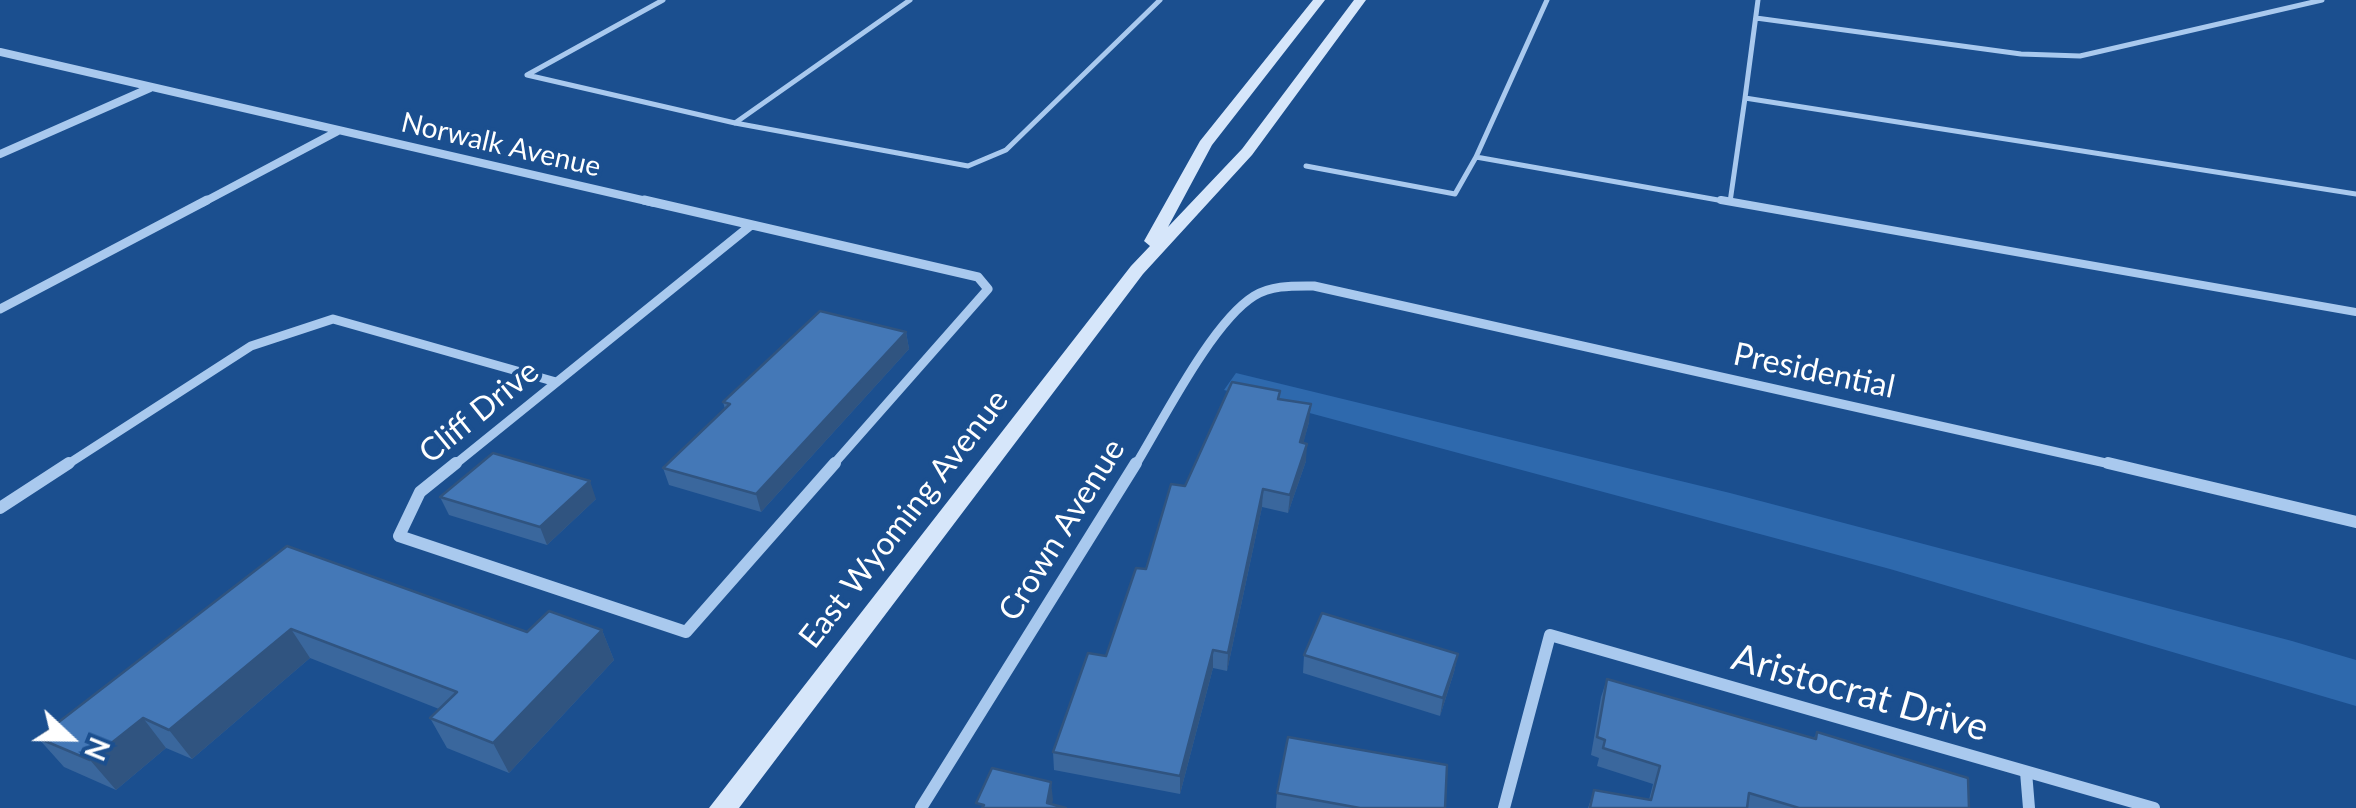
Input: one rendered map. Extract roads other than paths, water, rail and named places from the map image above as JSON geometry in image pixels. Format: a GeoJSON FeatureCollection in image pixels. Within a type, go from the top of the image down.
{"type":"FeatureCollection","features":[{"type":"Feature","properties":{"kind":"street","name":"East Wyoming Avenue"},"geometry":{"type":"LineString","coordinates":[[1137,270],[1205,144],[1320,0]]}},
{"type":"Feature","properties":{"kind":"street","name":"East Wyoming Avenue"},"geometry":{"type":"LineString","coordinates":[[723,808],[1137,270],[1247,152],[1360,0]]}},
{"type":"Feature","properties":{"kind":"street","name":"Norwalk Avenue"},"geometry":{"type":"LineString","coordinates":[[0,52],[978,277],[988,289],[686,632]]}},
{"type":"Feature","properties":{"kind":"street"},"geometry":{"type":"LineString","coordinates":[[0,154],[150,88]]}},
{"type":"Feature","properties":{"kind":"street"},"geometry":{"type":"LineString","coordinates":[[0,310],[339,131]]}},
{"type":"Feature","properties":{"kind":"street","name":"Cliff Drive"},"geometry":{"type":"LineString","coordinates":[[686,632],[400,536],[420,492],[750,226]]}},
{"type":"Feature","properties":{"kind":"street","name":"Presidential"},"geometry":{"type":"LineString","coordinates":[[1259,290],[1286,284],[1314,286],[2010,440],[2356,522]]}},
{"type":"Feature","properties":{"kind":"street","name":"Crown Avenue"},"geometry":{"type":"LineString","coordinates":[[922,808],[1215,337],[1238,307],[1259,290]]}},
{"type":"Feature","properties":{"kind":"street"},"geometry":{"type":"LineString","coordinates":[[0,508],[251,346],[332,318],[556,382]]}},
{"type":"Feature","properties":{"kind":"street","name":"Aristocrat Drive"},"geometry":{"type":"LineString","coordinates":[[1504,808],[1550,635],[2154,808]]}},
{"type":"Feature","properties":{"kind":"street"},"geometry":{"type":"LineString","coordinates":[[2026,772],[2029,808]]}},
{"type":"Feature","properties":{"kind":"lane"},"geometry":{"type":"LineString","coordinates":[[663,0],[527,75],[736,124],[968,166],[1006,150],[1160,0]]}},
{"type":"Feature","properties":{"kind":"lane"},"geometry":{"type":"LineString","coordinates":[[736,124],[910,0]]}},
{"type":"Feature","properties":{"kind":"lane"},"geometry":{"type":"LineString","coordinates":[[1306,166],[1455,194],[1476,157],[1547,0]]}},
{"type":"Feature","properties":{"kind":"lane"},"geometry":{"type":"LineString","coordinates":[[1730,202],[1758,0]]}},
{"type":"Feature","properties":{"kind":"lane"},"geometry":{"type":"LineString","coordinates":[[1756,18],[2021,54],[2080,56],[2322,0]]}},
{"type":"Feature","properties":{"kind":"lane"},"geometry":{"type":"LineString","coordinates":[[1745,98],[2356,194]]}},
{"type":"Feature","properties":{"kind":"lane"},"geometry":{"type":"LineString","coordinates":[[1476,157],[2356,312]]}}]}
